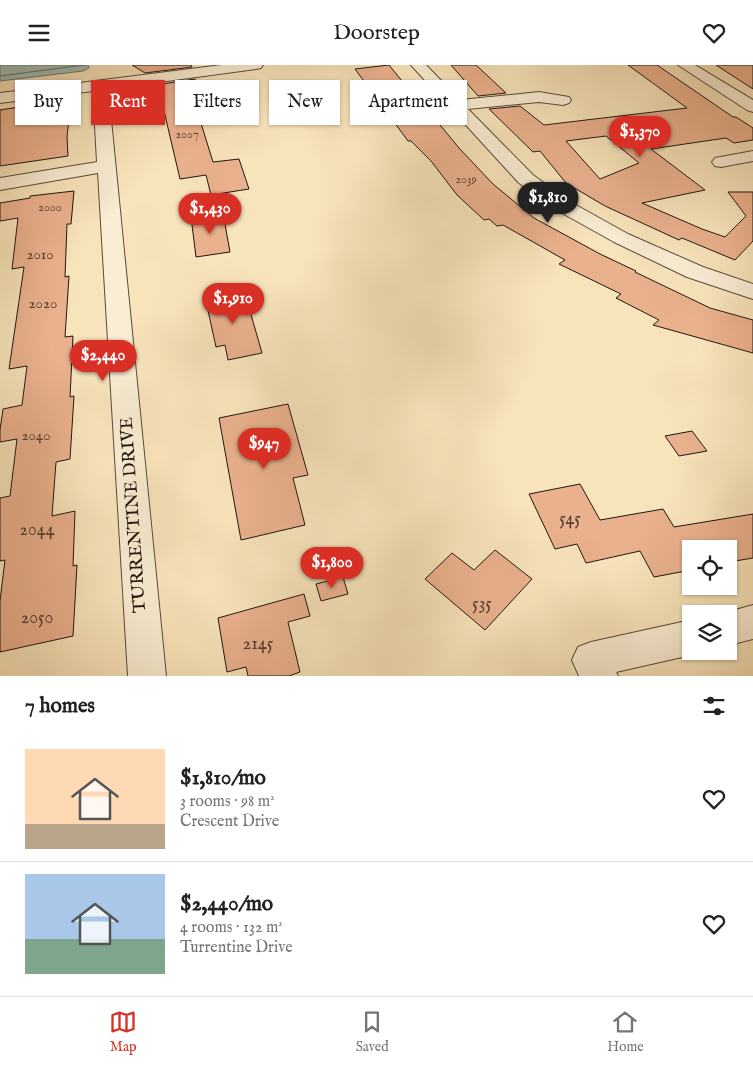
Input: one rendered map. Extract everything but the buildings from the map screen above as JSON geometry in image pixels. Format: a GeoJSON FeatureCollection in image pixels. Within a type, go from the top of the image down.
{"type":"FeatureCollection","features":[{"type":"Feature","properties":{"kind":"street"},"geometry":{"type":"LineString","coordinates":[[124,80],[197,68],[256,65]]}},
{"type":"Feature","properties":{"kind":"street"},"geometry":{"type":"LineString","coordinates":[[418,65],[432,80]]}},
{"type":"Feature","properties":{"kind":"street"},"geometry":{"type":"LineString","coordinates":[[686,65],[753,107]]}},
{"type":"Feature","properties":{"kind":"street"},"geometry":{"type":"LineString","coordinates":[[0,98],[91,85]]}},
{"type":"Feature","properties":{"kind":"street"},"geometry":{"type":"LineString","coordinates":[[467,104],[539,97],[563,100]]}},
{"type":"Feature","properties":{"kind":"street"},"geometry":{"type":"LineString","coordinates":[[467,117],[526,179],[560,204],[621,238],[695,272],[753,292]]}},
{"type":"Feature","properties":{"kind":"street","name":"TURRENTINE DRIVE"},"geometry":{"type":"LineString","coordinates":[[104,125],[147,676]]}},
{"type":"Feature","properties":{"kind":"street"},"geometry":{"type":"LineString","coordinates":[[721,161],[753,157]]}},
{"type":"Feature","properties":{"kind":"street"},"geometry":{"type":"LineString","coordinates":[[0,184],[107,166]]}},
{"type":"Feature","properties":{"kind":"street"},"geometry":{"type":"LineString","coordinates":[[737,626],[753,622]]}},
{"type":"Feature","properties":{"kind":"street"},"geometry":{"type":"LineString","coordinates":[[599,676],[591,660],[682,639]]}},
{"type":"Feature","properties":{"kind":"water"},"geometry":{"type":"Polygon","coordinates":[[[0,65],[88,65],[89,68],[83,71],[0,81],[0,65]]]}}]}
